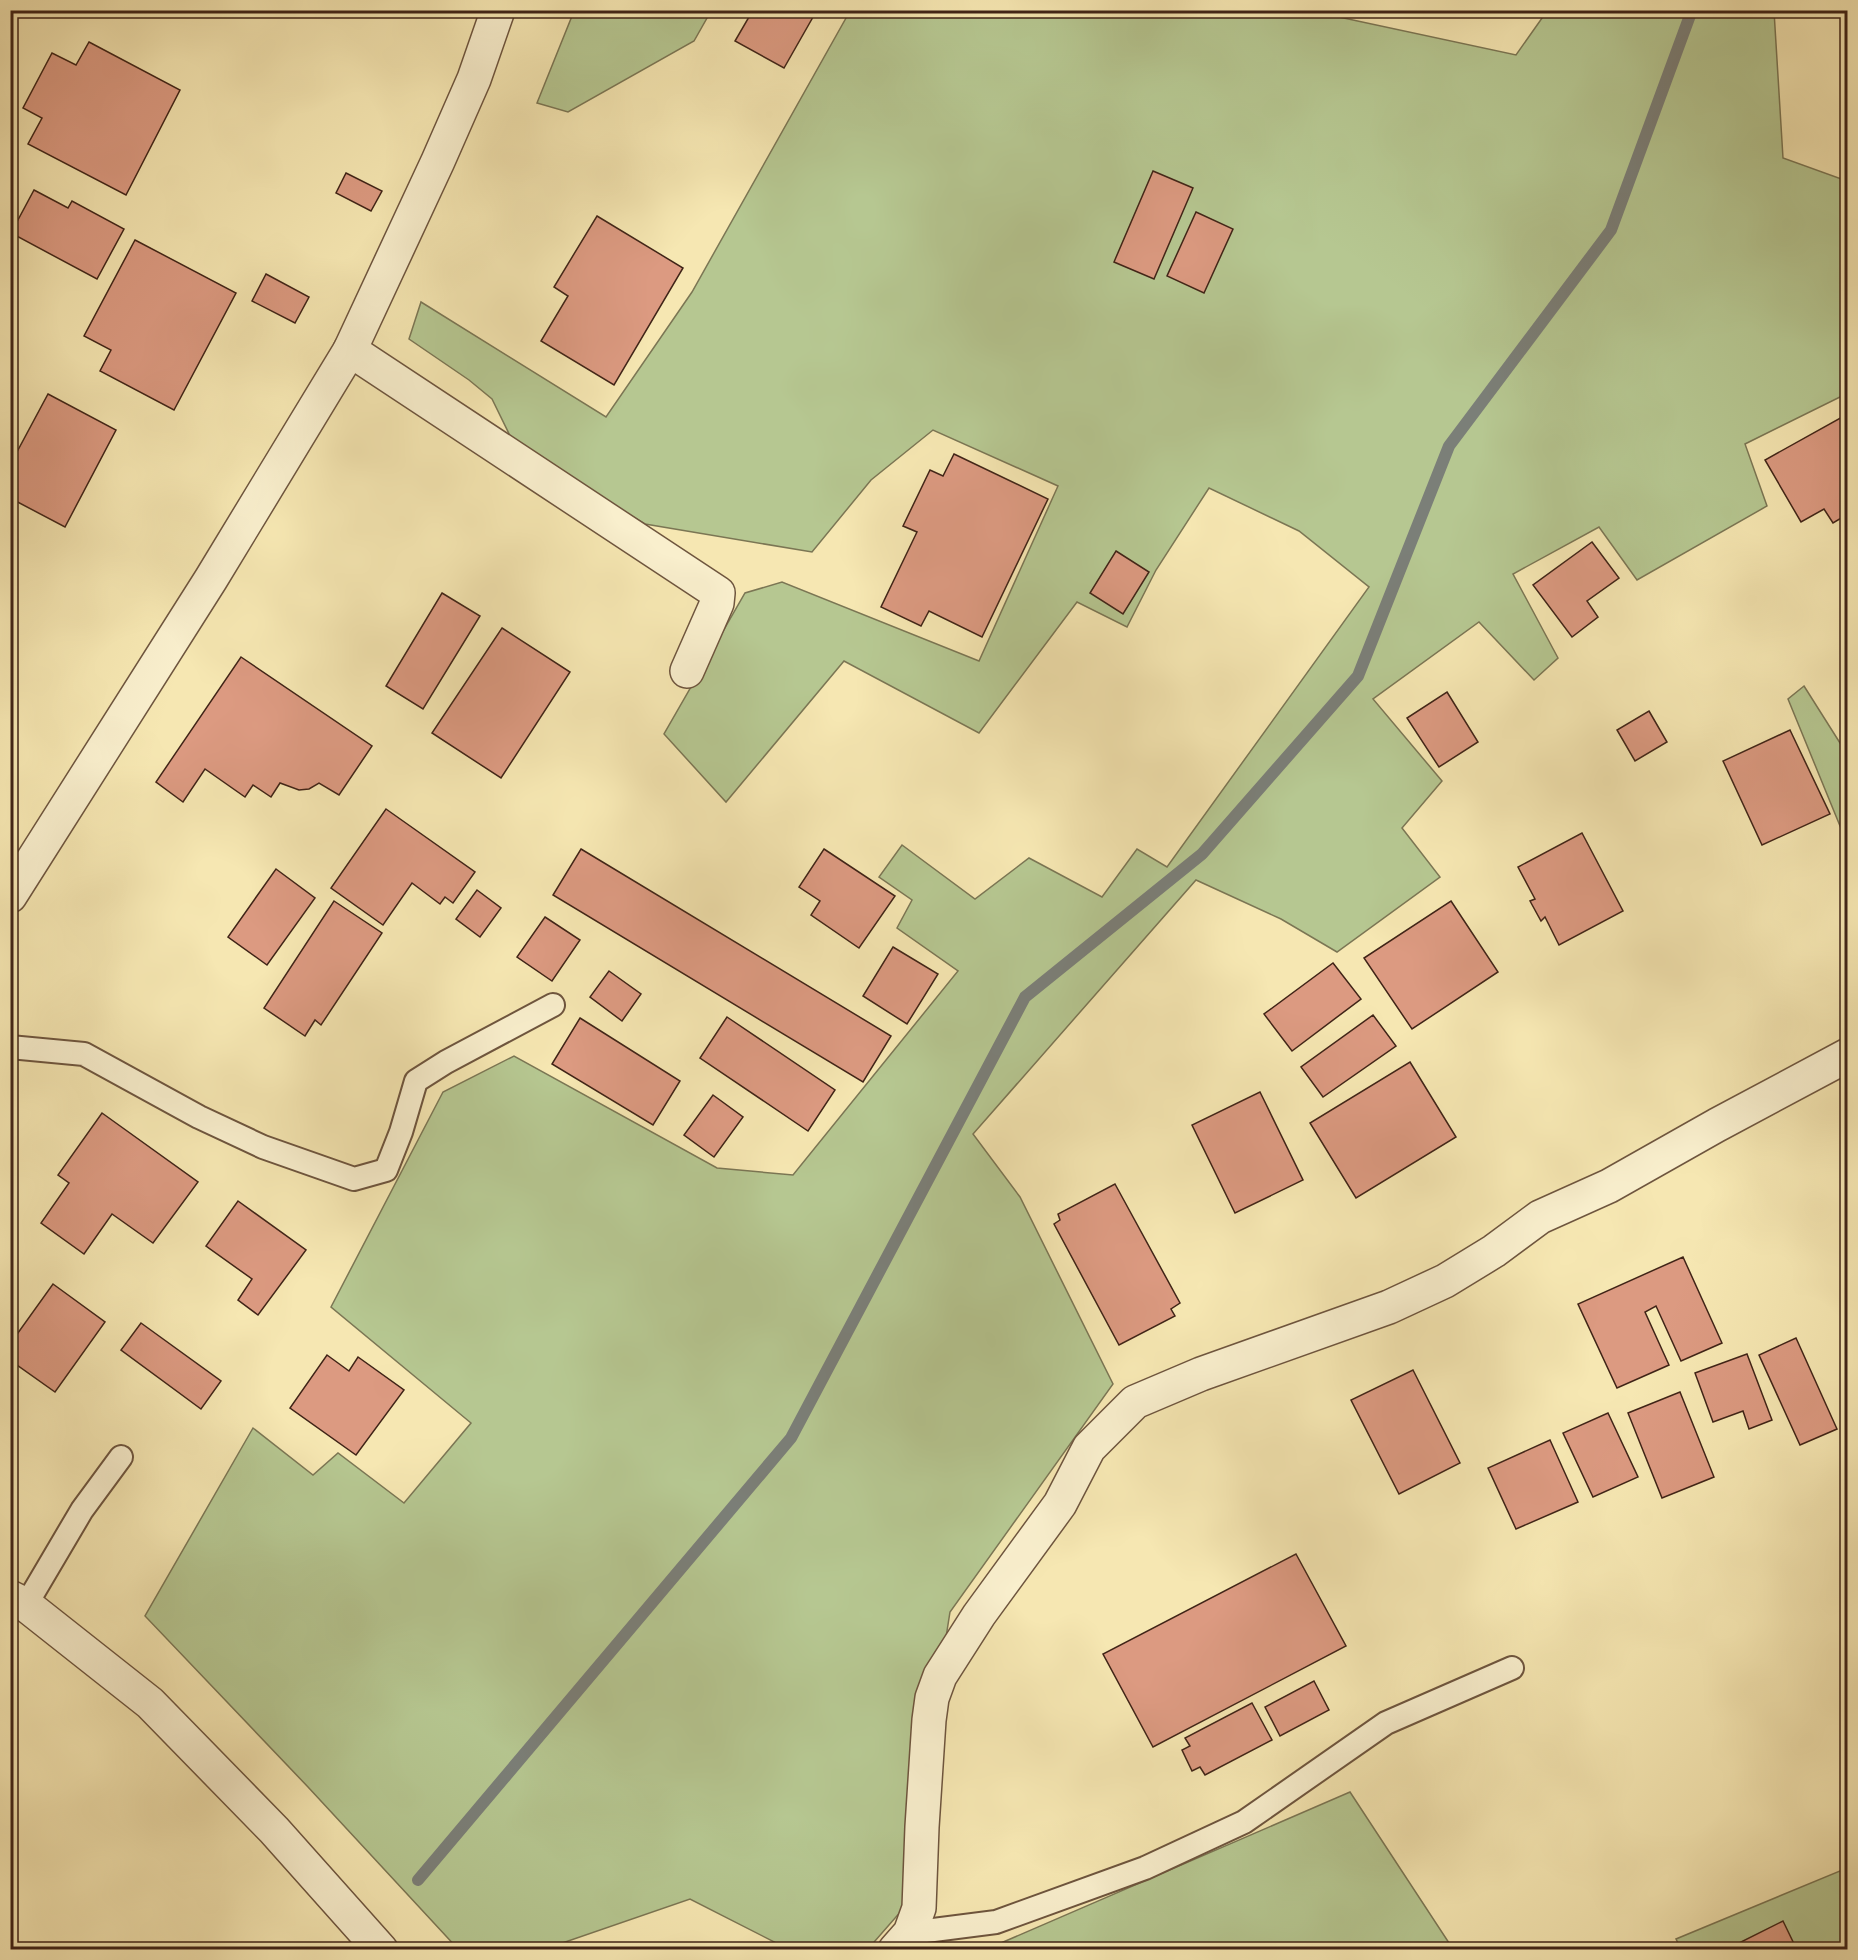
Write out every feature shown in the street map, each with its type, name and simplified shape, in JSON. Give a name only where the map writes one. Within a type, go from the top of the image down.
[{"type":"street","points":[[10,896],[21,857],[211,579],[350,350],[443,151],[474,79],[498,10]]},
{"type":"street","points":[[350,350],[718,593],[717,603],[687,671]]},
{"type":"street","points":[[902,1941],[919,1908],[929,1720],[932,1698],[940,1676],[979,1615],[1060,1504],[1089,1448],[1135,1402],[1201,1374],[1389,1307],[1445,1281],[1494,1251],[1540,1218],[1609,1186],[1716,1125],[1848,1055]]},
{"type":"street","points":[[18,1601],[150,1703],[274,1830],[381,1950]]},
{"type":"lane","points":[[10,1047],[84,1054],[199,1117],[263,1147],[354,1179],[387,1170],[416,1081],[446,1062],[553,1005]]},
{"type":"lane","points":[[18,1601],[121,1457]]},
{"type":"lane","points":[[902,1941],[996,1922],[1145,1868],[1244,1822],[1386,1723],[1512,1668]]},
{"type":"green space","points":[[574,10],[711,11],[694,41],[568,112],[537,103]]},
{"type":"green space","points":[[850,11],[1311,11],[1516,55],[1547,11],[1774,11],[1783,158],[1847,181],[1847,399],[1844,395],[1745,444],[1767,506],[1637,580],[1599,527],[1513,574],[1558,658],[1534,680],[1479,622],[1373,699],[1442,781],[1402,828],[1440,877],[1337,952],[1281,919],[1196,880],[973,1134],[1020,1197],[1113,1384],[950,1612],[903,1909],[868,1949],[788,1949],[690,1899],[545,1949],[458,1949],[145,1616],[253,1428],[313,1475],[338,1453],[404,1503],[471,1423],[331,1307],[443,1092],[514,1056],[717,1168],[793,1175],[958,971],[897,928],[912,900],[879,877],[902,845],[975,899],[1029,858],[1102,897],[1137,849],[1167,867],[1369,587],[1299,531],[1209,488],[1156,570],[1127,627],[1077,602],[979,733],[844,661],[726,802],[664,734],[745,593],[782,582],[979,661],[1058,486],[933,430],[871,480],[812,552],[645,524],[515,446],[492,399],[469,380],[409,339],[421,302],[606,417],[692,292]]},
{"type":"green space","points":[[1804,686],[1847,754],[1847,843],[1788,699]]},
{"type":"green space","points":[[1350,1792],[1453,1949],[987,1949]]},
{"type":"green space","points":[[1847,1868],[1847,1949],[1681,1949],[1676,1939]]},
{"type":"building","points":[[753,10],[817,10],[784,68],[735,41]]},
{"type":"building","points":[[89,42],[180,90],[126,195],[28,144],[42,118],[23,108],[52,53],[76,65]]},
{"type":"building","points":[[1153,171],[1193,188],[1154,279],[1114,262]]},
{"type":"building","points":[[346,173],[382,191],[371,211],[336,193]]},
{"type":"building","points":[[34,190],[68,208],[72,201],[124,229],[97,279],[11,233]]},
{"type":"building","points":[[1196,212],[1233,229],[1204,293],[1167,276]]},
{"type":"building","points":[[597,216],[683,268],[614,385],[541,341],[568,296],[554,287]]},
{"type":"building","points":[[135,240],[236,293],[174,410],[100,371],[111,350],[84,336]]},
{"type":"building","points":[[266,274],[309,297],[295,323],[252,301]]},
{"type":"building","points":[[48,394],[116,430],[65,527],[10,498],[10,465]]},
{"type":"building","points":[[1844,416],[1848,423],[1848,514],[1833,523],[1824,509],[1801,522],[1765,460]]},
{"type":"building","points":[[954,454],[1048,499],[982,637],[929,611],[921,626],[881,607],[917,532],[903,526],[930,470],[943,476]]},
{"type":"building","points":[[1592,542],[1619,578],[1587,601],[1598,617],[1572,637],[1533,585]]},
{"type":"building","points":[[1116,551],[1149,572],[1123,614],[1090,593]]},
{"type":"building","points":[[442,593],[480,616],[423,709],[386,686]]},
{"type":"building","points":[[502,628],[570,672],[501,778],[432,733]]},
{"type":"building","points":[[241,657],[372,746],[339,795],[319,783],[309,789],[299,790],[280,783],[271,797],[253,785],[245,797],[205,769],[183,802],[156,782]]},
{"type":"building","points":[[1447,692],[1478,742],[1439,767],[1407,718]]},
{"type":"building","points":[[1649,711],[1667,742],[1635,761],[1617,730]]},
{"type":"building","points":[[1790,730],[1830,814],[1762,845],[1723,761]]},
{"type":"building","points":[[386,809],[475,872],[453,903],[445,897],[440,904],[412,883],[383,925],[331,888]]},
{"type":"building","points":[[1582,833],[1623,911],[1559,945],[1545,917],[1541,921],[1530,901],[1535,899],[1518,867]]},
{"type":"building","points":[[581,849],[891,1036],[863,1082],[553,895]]},
{"type":"building","points":[[824,849],[895,896],[859,948],[811,915],[820,901],[799,887]]},
{"type":"building","points":[[276,869],[315,898],[267,965],[228,937]]},
{"type":"building","points":[[477,890],[501,908],[480,937],[456,919]]},
{"type":"building","points":[[334,901],[382,933],[321,1025],[315,1020],[305,1036],[264,1008]]},
{"type":"building","points":[[1451,901],[1498,972],[1412,1029],[1364,958]]},
{"type":"building","points":[[545,917],[580,940],[552,981],[517,957]]},
{"type":"building","points":[[893,947],[938,974],[907,1024],[863,996]]},
{"type":"building","points":[[1333,963],[1361,999],[1292,1051],[1264,1014]]},
{"type":"building","points":[[609,971],[641,994],[622,1021],[590,997]]},
{"type":"building","points":[[1373,1015],[1396,1046],[1323,1097],[1301,1067]]},
{"type":"building","points":[[727,1017],[835,1090],[808,1131],[700,1058]]},
{"type":"building","points":[[580,1018],[680,1081],[653,1125],[552,1064]]},
{"type":"building","points":[[1410,1062],[1456,1137],[1356,1198],[1310,1123]]},
{"type":"building","points":[[1260,1092],[1303,1180],[1235,1213],[1192,1125]]},
{"type":"building","points":[[713,1095],[743,1117],[714,1157],[684,1135]]},
{"type":"building","points":[[102,1113],[198,1182],[153,1243],[112,1214],[84,1254],[41,1223],[69,1183],[58,1175]]},
{"type":"building","points":[[1115,1184],[1180,1303],[1171,1309],[1175,1316],[1119,1345],[1054,1224],[1060,1220],[1058,1214]]},
{"type":"building","points":[[238,1201],[306,1250],[258,1315],[238,1300],[252,1279],[206,1246]]},
{"type":"building","points":[[1683,1257],[1722,1343],[1681,1361],[1656,1306],[1645,1312],[1669,1365],[1617,1388],[1578,1304]]},
{"type":"building","points":[[53,1284],[105,1322],[55,1392],[10,1360],[10,1344]]},
{"type":"building","points":[[141,1323],[221,1381],[201,1409],[121,1350]]},
{"type":"building","points":[[1796,1338],[1837,1429],[1800,1445],[1759,1355]]},
{"type":"building","points":[[1747,1354],[1772,1420],[1749,1429],[1743,1411],[1713,1422],[1695,1373]]},
{"type":"building","points":[[327,1355],[349,1371],[358,1357],[404,1390],[356,1455],[290,1408]]},
{"type":"building","points":[[1413,1370],[1460,1463],[1399,1494],[1351,1400]]},
{"type":"building","points":[[1680,1392],[1714,1477],[1662,1498],[1628,1413]]},
{"type":"building","points":[[1608,1413],[1638,1477],[1593,1497],[1563,1433]]},
{"type":"building","points":[[1550,1440],[1578,1502],[1516,1529],[1488,1468]]},
{"type":"building","points":[[1296,1554],[1346,1646],[1153,1747],[1103,1654]]},
{"type":"building","points":[[1314,1681],[1329,1710],[1280,1736],[1265,1707]]},
{"type":"building","points":[[1252,1703],[1272,1740],[1205,1775],[1200,1767],[1192,1771],[1182,1750],[1190,1746],[1185,1738]]},
{"type":"building","points":[[1783,1921],[1797,1950],[1725,1950]]},
{"type":"waterway","points":[[418,1880],[791,1438],[1025,997],[1202,854],[1358,676],[1449,446],[1611,230],[1692,10]]}]
